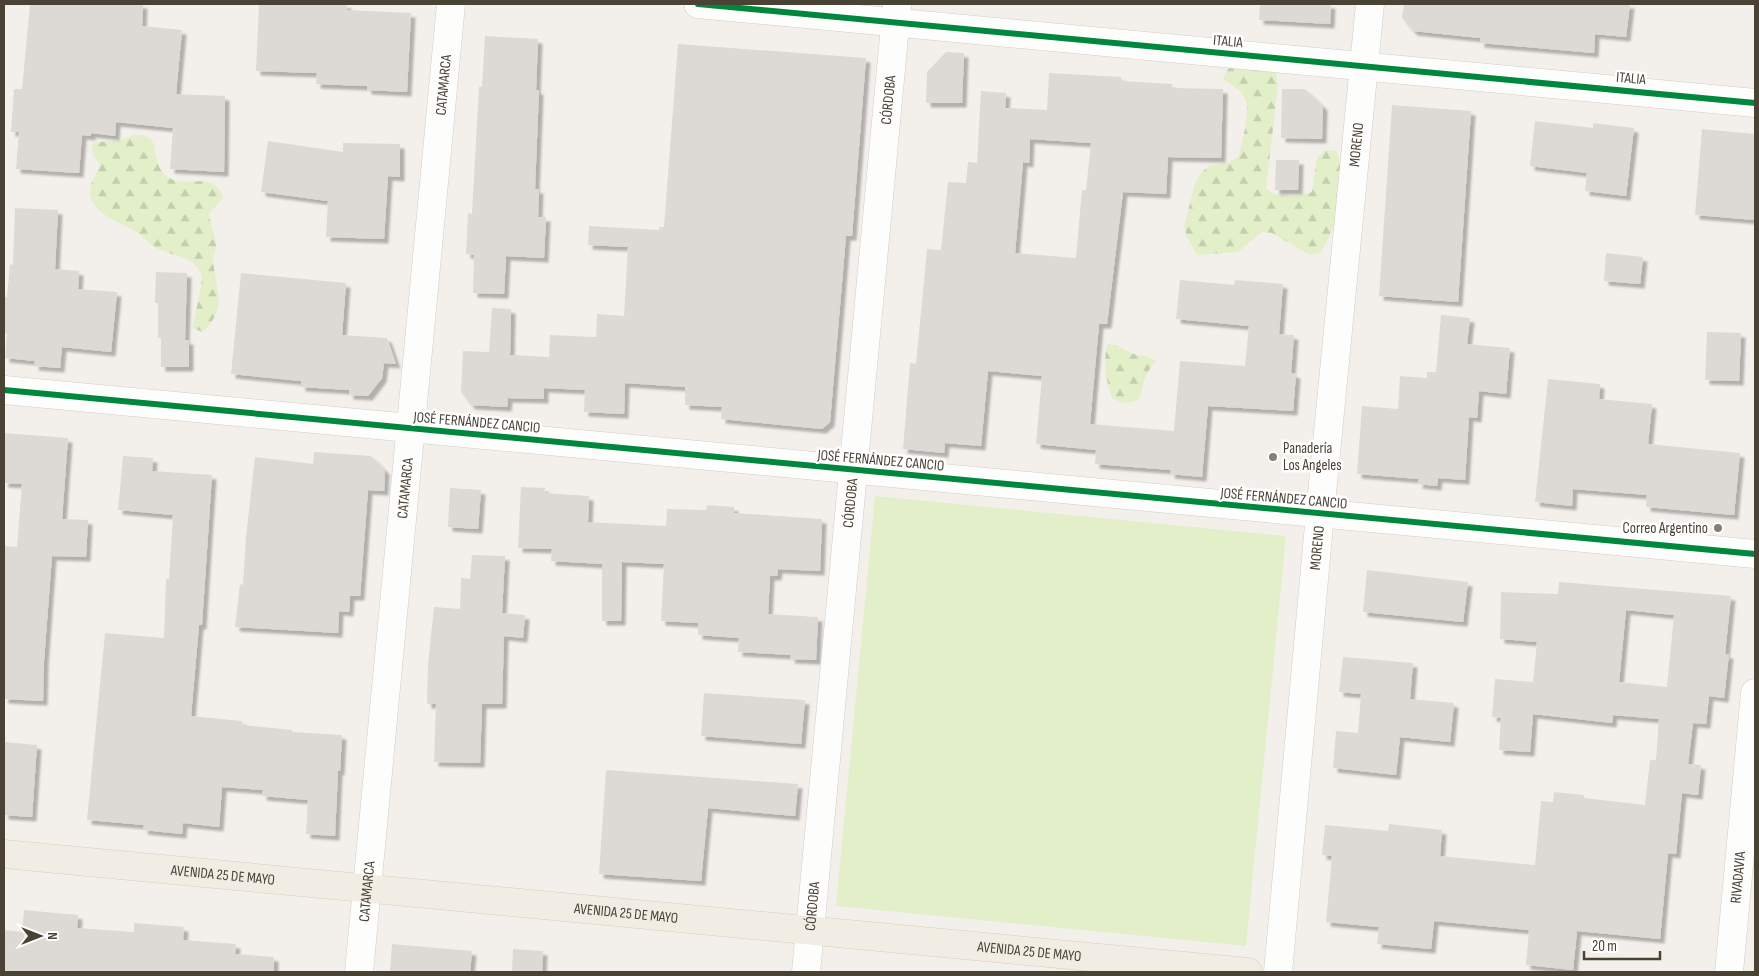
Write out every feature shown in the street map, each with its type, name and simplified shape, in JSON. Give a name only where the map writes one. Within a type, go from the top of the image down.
[{"type":"main road","name":"AVENIDA 25 DE MAYO","points":[[4,854],[1248,972]]},
{"type":"street","name":"CATAMARCA","points":[[359,972],[450,4]]},
{"type":"street","name":"ITALIA","points":[[698,4],[897,13],[1364,66],[1755,102]]},
{"type":"street","name":"MORENO","points":[[1278,972],[1320,514],[1370,4]]},
{"type":"street","name":"CÓRDOBA","points":[[806,972],[897,13]]},
{"type":"street","name":"JOSÉ FERNÁNDEZ CANCIO","points":[[4,390],[1755,554]]},
{"type":"street","name":"RIVADAVIA","points":[[1729,972],[1755,693]]},
{"type":"green space","points":[[1237,64],[1258,64],[1276,74],[1278,85],[1266,189],[1283,195],[1312,192],[1317,158],[1325,150],[1336,151],[1342,177],[1340,204],[1332,230],[1320,253],[1310,255],[1272,233],[1262,232],[1238,252],[1197,255],[1187,237],[1184,227],[1195,183],[1200,174],[1209,166],[1230,162],[1239,156],[1244,136],[1246,101],[1239,91],[1223,79],[1228,69]]},
{"type":"green space","points":[[133,135],[143,135],[152,140],[159,167],[168,177],[176,181],[203,181],[211,183],[218,188],[223,198],[209,214],[216,241],[214,265],[218,295],[217,310],[210,325],[202,332],[193,328],[202,278],[193,263],[151,245],[138,233],[102,213],[92,200],[90,188],[100,164],[93,156],[92,144],[123,140]]},
{"type":"green space","points":[[1107,344],[1116,345],[1133,354],[1156,361],[1143,383],[1140,398],[1126,403],[1112,398],[1106,371]]},
{"type":"green space","points":[[875,496],[1286,536],[1246,946],[836,906]]},
{"type":"building","points":[[30,4],[143,4],[142,26],[182,30],[176,94],[225,96],[224,172],[170,169],[173,128],[116,122],[115,136],[91,133],[91,136],[82,135],[79,173],[16,169],[19,132],[11,132],[14,89],[22,89]]},
{"type":"building","points":[[259,4],[347,4],[347,10],[411,13],[407,92],[367,90],[367,86],[316,84],[317,73],[256,71]]},
{"type":"building","points":[[1260,4],[1331,4],[1330,24],[1259,20]]},
{"type":"building","points":[[1404,4],[1630,4],[1626,37],[1595,34],[1594,53],[1480,43],[1480,38],[1413,31],[1402,18]]},
{"type":"building","points":[[485,36],[538,39],[536,90],[539,90],[535,189],[539,189],[538,217],[546,217],[544,258],[506,256],[504,294],[473,293],[474,255],[466,254],[468,213],[472,214],[479,87],[482,87]]},
{"type":"building","points":[[678,44],[866,58],[852,236],[846,236],[830,422],[822,429],[721,419],[722,407],[685,405],[685,387],[625,383],[624,414],[584,412],[585,390],[544,388],[544,399],[508,398],[507,407],[471,405],[461,392],[463,351],[489,352],[492,308],[511,309],[510,355],[549,357],[550,335],[596,337],[597,314],[624,316],[628,247],[588,245],[589,226],[659,230],[659,227],[664,227]]},
{"type":"building","points":[[946,52],[964,53],[962,103],[926,103],[927,72]]},
{"type":"building","points":[[1049,73],[1121,77],[1121,81],[1172,84],[1172,88],[1223,89],[1221,158],[1168,157],[1166,194],[1123,192],[1107,324],[1099,324],[1090,424],[1174,431],[1180,361],[1245,366],[1249,326],[1176,319],[1180,280],[1234,285],[1235,280],[1283,284],[1279,334],[1294,335],[1291,373],[1296,374],[1293,411],[1208,406],[1202,477],[1170,474],[1171,470],[1095,464],[1096,450],[1036,444],[1042,376],[988,371],[981,446],[945,443],[944,453],[903,449],[910,363],[916,364],[927,249],[941,250],[948,182],[966,183],[968,162],[977,163],[981,91],[1006,93],[1005,108],[1047,110]],"holes":[[[1030,139],[1091,143],[1086,190],[1082,190],[1076,258],[1015,253],[1023,162],[1029,163]]]},
{"type":"building","points":[[1282,89],[1305,89],[1323,106],[1322,139],[1281,138]]},
{"type":"building","points":[[1392,105],[1471,111],[1458,302],[1379,296]]},
{"type":"building","points":[[1535,121],[1593,128],[1593,123],[1634,128],[1626,196],[1585,191],[1587,173],[1530,166]]},
{"type":"building","points":[[1702,129],[1755,134],[1755,220],[1695,215]]},
{"type":"building","points":[[268,141],[343,152],[343,143],[400,144],[400,177],[388,176],[384,239],[326,237],[328,201],[261,192]]},
{"type":"building","points":[[1276,160],[1299,160],[1298,190],[1275,190]]},
{"type":"building","points":[[15,208],[58,210],[55,269],[79,271],[78,289],[117,292],[111,352],[62,347],[60,368],[34,366],[35,361],[5,358],[7,334],[4,333],[4,297],[7,297],[10,264],[13,265]]},
{"type":"building","points":[[1606,253],[1643,257],[1640,284],[1604,281]]},
{"type":"building","points":[[156,272],[187,273],[185,340],[189,340],[189,367],[161,367],[161,338],[158,338],[158,303],[155,303]]},
{"type":"building","points":[[241,273],[346,283],[342,335],[387,338],[396,364],[384,363],[382,378],[368,396],[349,395],[349,390],[301,387],[301,381],[231,374]]},
{"type":"building","points":[[1441,315],[1470,318],[1467,344],[1510,348],[1506,394],[1479,391],[1477,418],[1469,417],[1465,480],[1438,478],[1437,486],[1418,484],[1419,479],[1357,474],[1362,406],[1398,409],[1400,376],[1427,378],[1427,372],[1436,372]]},
{"type":"building","points":[[1707,332],[1741,333],[1739,381],[1705,380]]},
{"type":"building","points":[[1548,379],[1600,384],[1599,399],[1652,404],[1648,444],[1740,453],[1734,515],[1646,507],[1647,495],[1573,489],[1572,506],[1535,502]]},
{"type":"building","points":[[4,433],[68,438],[62,519],[88,520],[86,557],[52,556],[43,701],[4,699],[4,546],[17,547],[22,484],[4,483]]},
{"type":"building","points":[[314,452],[371,456],[385,470],[384,491],[368,490],[360,596],[350,596],[349,612],[339,611],[338,633],[235,627],[240,584],[243,585],[255,457],[313,464]]},
{"type":"building","points":[[123,456],[153,458],[152,471],[212,475],[202,625],[199,625],[191,716],[242,721],[242,725],[292,730],[292,732],[342,735],[340,771],[338,771],[335,836],[306,834],[308,800],[262,796],[263,790],[222,787],[219,827],[183,823],[182,834],[143,830],[144,825],[87,820],[105,633],[164,638],[166,579],[169,579],[173,515],[118,510]]},
{"type":"building","points":[[521,487],[545,488],[544,493],[589,496],[588,522],[666,526],[667,509],[706,510],[707,505],[734,507],[734,513],[822,519],[820,571],[778,569],[777,576],[770,576],[768,614],[818,617],[816,660],[790,659],[791,655],[738,652],[739,638],[698,635],[698,623],[661,621],[664,564],[622,562],[621,621],[602,621],[602,564],[551,561],[552,549],[518,548]]},
{"type":"building","points":[[450,488],[481,490],[478,529],[448,527]]},
{"type":"building","points":[[472,555],[505,556],[502,613],[525,615],[523,638],[504,636],[502,704],[482,704],[480,763],[434,762],[436,704],[427,704],[428,664],[434,607],[460,609],[461,578],[470,579]]},
{"type":"building","points":[[1367,570],[1468,582],[1463,622],[1363,612]]},
{"type":"building","points":[[1559,582],[1731,596],[1725,654],[1729,654],[1724,698],[1709,696],[1706,724],[1693,723],[1688,764],[1701,765],[1698,795],[1682,793],[1676,854],[1668,853],[1660,939],[1577,931],[1573,970],[1526,965],[1529,930],[1434,921],[1431,949],[1377,944],[1379,927],[1326,922],[1332,856],[1322,855],[1325,825],[1388,831],[1389,824],[1442,830],[1440,856],[1535,865],[1541,801],[1553,802],[1554,792],[1584,795],[1584,798],[1645,805],[1650,760],[1656,760],[1659,719],[1613,715],[1612,723],[1533,714],[1530,752],[1499,750],[1501,718],[1492,717],[1495,679],[1533,682],[1537,642],[1500,639],[1501,592],[1558,594]],"holes":[[[1626,610],[1674,615],[1667,687],[1619,682]]]},
{"type":"building","points":[[1343,657],[1413,663],[1410,699],[1454,703],[1450,742],[1400,737],[1396,775],[1333,768],[1336,731],[1358,733],[1361,694],[1339,692]]},
{"type":"building","points":[[704,693],[805,700],[801,744],[701,736]]},
{"type":"building","points":[[4,742],[37,745],[32,817],[4,815]]},
{"type":"building","points":[[606,770],[798,784],[795,816],[708,808],[701,881],[599,874]]},
{"type":"building","points":[[24,910],[78,915],[77,928],[134,932],[134,923],[184,927],[183,940],[236,944],[235,954],[274,957],[274,972],[4,972],[4,930],[22,932]]},
{"type":"building","points":[[392,944],[472,951],[470,972],[390,972]]},
{"type":"building","points":[[513,949],[543,951],[542,972],[512,972]]},
{"type":"cycle path","points":[[698,4],[1755,103]]},
{"type":"cycle path","points":[[4,390],[1755,554]]},
{"type":"place","name":"Panadería Los Angeles","points":[[1273,457]]},
{"type":"place","name":"Correo Argentino","points":[[1718,528]]}]
